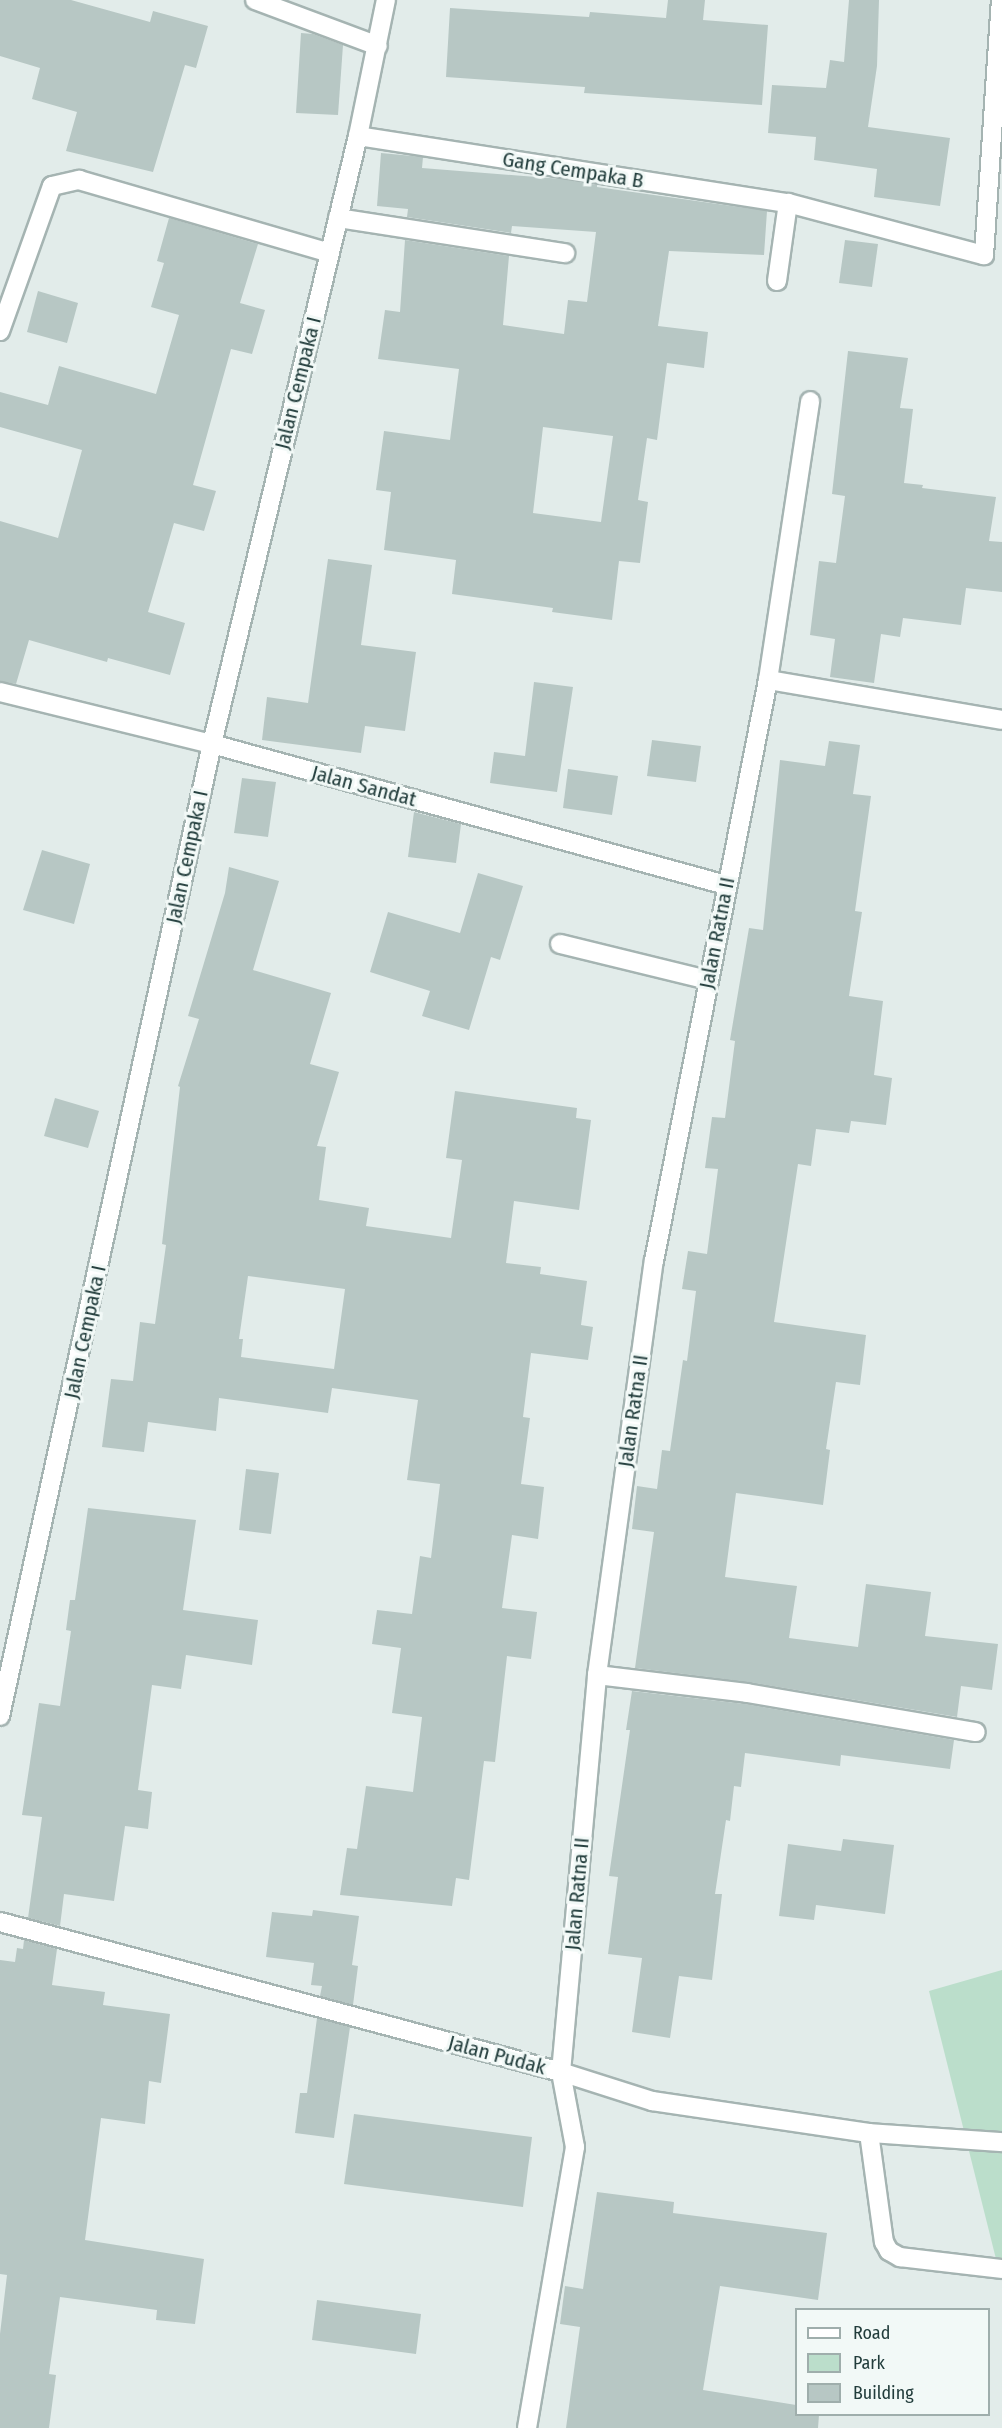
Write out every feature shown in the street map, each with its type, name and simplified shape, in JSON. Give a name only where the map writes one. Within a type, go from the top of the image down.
[{"type":"street","points":[[255,0],[378,46]]},
{"type":"street","name":"Jalan Cempaka I","points":[[0,1716],[212,744],[358,136],[386,0]]},
{"type":"street","name":"Gang Cempaka B","points":[[358,136],[788,203],[984,255],[1001,0]]},
{"type":"street","points":[[0,331],[52,186],[79,180],[330,253]]},
{"type":"street","points":[[777,281],[788,203]]},
{"type":"street","points":[[338,218],[565,253]]},
{"type":"street","name":"Jalan Ratna II","points":[[527,2428],[575,2147],[561,2073],[597,1675],[654,1261],[768,680],[810,401]]},
{"type":"street","points":[[768,680],[1002,720]]},
{"type":"street","name":"Jalan Sandat","points":[[0,692],[212,744],[726,885]]},
{"type":"street","points":[[560,944],[708,980]]},
{"type":"street","points":[[597,1675],[747,1693],[976,1732]]},
{"type":"street","name":"Jalan Pudak","points":[[0,1922],[561,2073],[652,2101],[869,2133],[1002,2142]]},
{"type":"street","points":[[869,2133],[884,2242],[889,2251],[900,2257],[1002,2269]]},
{"type":"green space","points":[[1002,1970],[1002,2262],[997,2263],[929,1991]]},
{"type":"building","points":[[0,0],[71,0],[150,22],[153,11],[208,26],[196,68],[185,65],[153,172],[66,151],[77,112],[32,99],[40,68],[0,56]]},
{"type":"building","points":[[668,0],[705,0],[703,20],[768,25],[762,105],[584,93],[585,87],[446,77],[450,8],[589,17],[590,12],[666,18]]},
{"type":"building","points":[[849,0],[879,0],[877,66],[868,127],[950,138],[940,206],[874,197],[877,169],[814,160],[816,137],[768,133],[772,85],[826,88],[830,60],[844,62]]},
{"type":"building","points":[[301,33],[313,34],[343,45],[338,115],[296,113]]},
{"type":"building","points":[[381,153],[423,157],[422,168],[562,179],[597,185],[597,187],[767,211],[764,255],[669,251],[658,326],[708,332],[704,368],[667,363],[657,440],[647,438],[638,500],[648,502],[640,563],[619,561],[612,620],[552,612],[553,608],[452,594],[456,560],[384,550],[391,492],[376,490],[384,431],[450,440],[459,369],[378,359],[385,310],[400,312],[405,240],[509,256],[503,325],[564,334],[568,300],[587,302],[596,232],[512,226],[511,233],[407,217],[408,209],[377,206]],"holes":[[[543,427],[613,436],[601,522],[533,513]]]},
{"type":"building","points":[[169,218],[258,244],[240,303],[265,310],[252,354],[231,349],[193,485],[216,491],[204,531],[174,523],[148,612],[185,623],[170,675],[108,658],[107,662],[29,640],[16,684],[0,681],[0,521],[58,538],[82,450],[0,427],[0,392],[48,405],[59,366],[156,394],[179,315],[151,307],[164,263],[157,261]]},
{"type":"building","points":[[845,240],[878,244],[872,287],[839,283]]},
{"type":"building","points":[[38,291],[78,303],[67,343],[27,332]]},
{"type":"building","points":[[848,351],[908,358],[900,408],[913,409],[904,483],[923,485],[922,488],[996,497],[989,541],[1002,542],[1002,592],[966,588],[961,625],[903,618],[900,637],[881,634],[874,683],[830,677],[835,639],[810,635],[819,561],[836,563],[845,496],[832,494]]},
{"type":"building","points":[[328,559],[372,565],[361,645],[416,652],[405,731],[365,726],[361,753],[262,740],[267,697],[308,703]]},
{"type":"building","points":[[534,682],[573,687],[557,792],[490,783],[494,752],[525,756]]},
{"type":"building","points":[[652,740],[701,746],[696,782],[647,776]]},
{"type":"building","points":[[829,741],[860,745],[853,794],[871,796],[855,911],[862,912],[849,996],[883,1001],[874,1075],[892,1078],[886,1125],[851,1121],[849,1133],[816,1129],[811,1166],[798,1164],[774,1322],[866,1335],[860,1385],[836,1382],[826,1449],[830,1450],[823,1505],[736,1493],[725,1577],[797,1586],[789,1638],[858,1647],[866,1584],[931,1592],[925,1636],[998,1644],[992,1690],[961,1686],[957,1717],[749,1682],[635,1668],[654,1532],[632,1529],[637,1486],[657,1489],[662,1450],[670,1451],[683,1360],[687,1361],[696,1291],[682,1289],[688,1251],[707,1254],[718,1169],[705,1168],[712,1117],[725,1118],[735,1041],[730,1040],[749,928],[763,930],[780,760],[825,766]]},
{"type":"building","points":[[568,769],[618,776],[612,815],[563,808]]},
{"type":"building","points":[[242,778],[276,782],[268,837],[234,833]]},
{"type":"building","points":[[414,812],[461,824],[456,863],[408,857]]},
{"type":"building","points":[[42,850],[90,864],[74,924],[23,910]]},
{"type":"building","points":[[229,867],[279,881],[253,970],[331,993],[310,1064],[339,1072],[317,1146],[326,1147],[319,1200],[369,1208],[366,1226],[451,1238],[462,1160],[446,1158],[455,1091],[577,1108],[576,1118],[591,1120],[579,1210],[514,1201],[506,1263],[541,1267],[540,1274],[587,1281],[581,1325],[593,1327],[588,1360],[531,1353],[523,1417],[530,1418],[521,1484],[544,1487],[538,1539],[512,1535],[502,1608],[537,1612],[531,1659],[507,1656],[495,1762],[484,1761],[469,1880],[456,1878],[452,1906],[340,1895],[347,1848],[357,1849],[366,1786],[413,1792],[422,1717],[392,1713],[401,1648],[372,1644],[377,1610],[412,1614],[420,1556],[431,1558],[440,1484],[407,1480],[418,1400],[332,1388],[328,1413],[219,1398],[216,1431],[148,1422],[144,1452],[102,1447],[111,1379],[133,1381],[140,1322],[155,1324],[166,1245],[162,1244],[180,1087],[178,1086],[199,1019],[188,1016],[225,893]],"holes":[[[248,1276],[345,1289],[334,1369],[241,1357],[243,1339],[239,1339]]]},
{"type":"building","points":[[478,873],[523,886],[500,960],[491,957],[469,1030],[422,1016],[430,991],[370,972],[388,912],[460,933]]},
{"type":"building","points":[[55,1098],[99,1111],[88,1148],[44,1136]]},
{"type":"building","points":[[246,1469],[279,1473],[271,1534],[239,1530]]},
{"type":"building","points":[[88,1508],[196,1520],[183,1610],[258,1620],[252,1665],[186,1655],[181,1689],[152,1685],[138,1790],[152,1792],[148,1829],[125,1826],[114,1901],[64,1894],[60,1926],[28,1918],[42,1817],[22,1815],[39,1703],[60,1706],[71,1631],[66,1630],[70,1600],[75,1600]]},
{"type":"building","points":[[632,1691],[745,1704],[954,1740],[950,1769],[841,1755],[840,1766],[745,1753],[741,1787],[734,1786],[730,1821],[726,1820],[715,1894],[722,1894],[712,1980],[679,1976],[670,2038],[632,2032],[642,1958],[608,1954],[618,1877],[609,1876],[630,1730],[626,1730]]},
{"type":"building","points":[[843,1839],[894,1845],[885,1914],[816,1905],[814,1920],[779,1916],[788,1844],[841,1851]]},
{"type":"building","points":[[313,1910],[359,1916],[352,1965],[358,1966],[353,2005],[320,1996],[322,1986],[311,1985],[314,1963],[266,1957],[272,1912],[312,1916]]},
{"type":"building","points":[[24,1940],[57,1949],[52,1985],[105,1992],[103,2005],[170,2014],[161,2083],[149,2081],[145,2124],[101,2118],[85,2240],[204,2259],[195,2324],[156,2320],[157,2310],[60,2297],[49,2374],[56,2375],[49,2428],[0,2428],[0,2334],[7,2275],[0,2274],[0,1960],[15,1962],[17,1948],[23,1949]]},
{"type":"building","points":[[317,2018],[350,2027],[334,2138],[295,2133],[300,2093],[307,2093]]},
{"type":"building","points":[[354,2114],[532,2137],[523,2207],[344,2184]]},
{"type":"building","points":[[597,2192],[674,2202],[673,2213],[827,2233],[818,2300],[720,2286],[703,2390],[795,2405],[795,2416],[819,2416],[818,2428],[566,2428],[580,2327],[560,2324],[565,2286],[583,2289]]},
{"type":"building","points":[[317,2300],[421,2314],[416,2354],[312,2340]]}]
